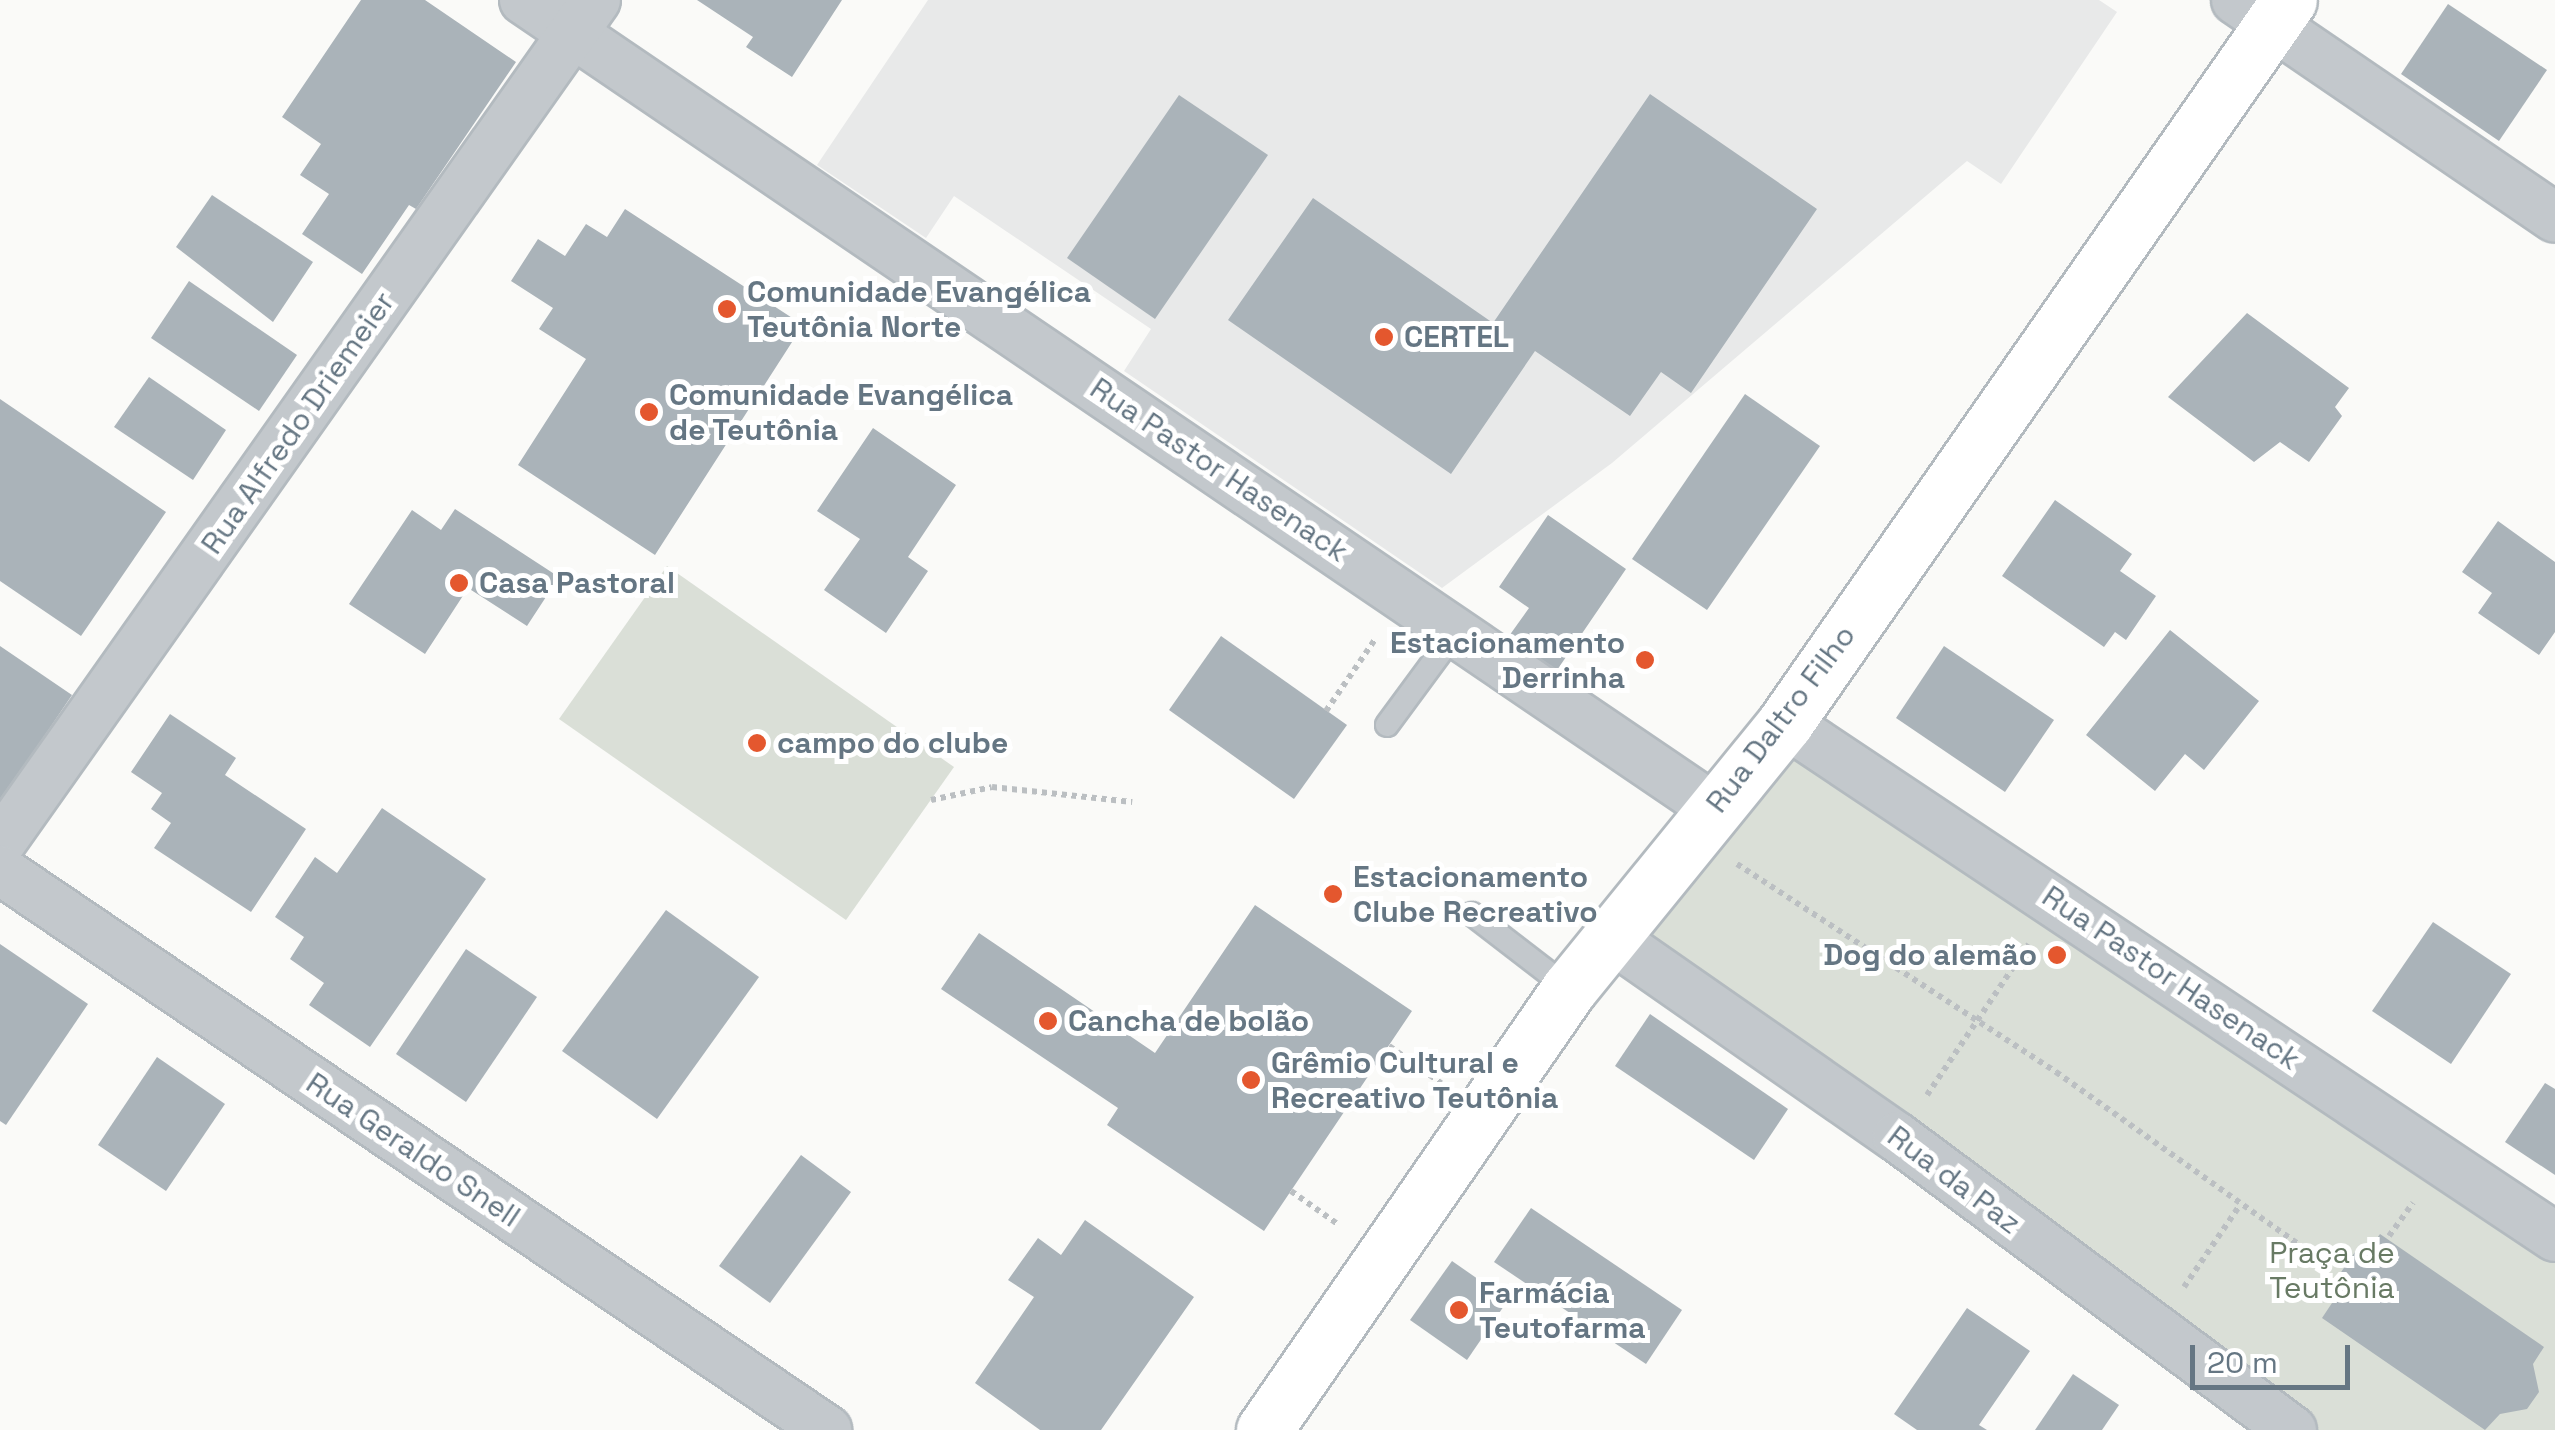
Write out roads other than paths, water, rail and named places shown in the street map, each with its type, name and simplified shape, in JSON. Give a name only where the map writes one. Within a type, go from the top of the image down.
[{"type":"main road","name":"Rua Daltro Filho","points":[[1264,1430],[1569,989],[1785,723],[2266,8]]},
{"type":"street","name":"Rua Pastor Hasenack","points":[[524,0],[585,17],[1457,630],[1703,821]]},
{"type":"street","points":[[2266,8],[2555,218]]},
{"type":"street","name":"Rua Alfredo Driemeier","points":[[0,844],[585,17]]},
{"type":"street","name":"Rua Pastor Hasenack","points":[[1785,723],[2555,1236]]},
{"type":"street","name":"Rua Geraldo Snell","points":[[0,870],[827,1430]]},
{"type":"street","name":"Rua da Paz","points":[[1610,937],[1897,1137],[2292,1430]]},
{"type":"lane","points":[[1387,725],[1457,630]]},
{"type":"lane","points":[[1472,914],[1569,989]]},
{"type":"place","name":"Comunidade Evangélica Teutônia Norte","points":[[727,309]]},
{"type":"place","name":"CERTEL","points":[[1384,337]]},
{"type":"place","name":"Comunidade Evangélica de Teutônia","points":[[649,412]]},
{"type":"place","name":"Casa Pastoral","points":[[459,583]]},
{"type":"place","name":"Estacionamento Derrinha","points":[[1645,660]]},
{"type":"place","name":"campo do clube","points":[[757,743]]},
{"type":"place","name":"Estacionamento Clube Recreativo","points":[[1333,894]]},
{"type":"place","name":"Dog do alemão","points":[[2057,955]]},
{"type":"place","name":"Cancha de bolão","points":[[1048,1021]]},
{"type":"place","name":"Grêmio Cultural e Recreativo Teutônia","points":[[1251,1080]]},
{"type":"place","name":"Farmácia Teutofarma","points":[[1459,1310]]},
{"type":"park label","name":"Praça de Teutônia","points":[[2332,1270]]}]
